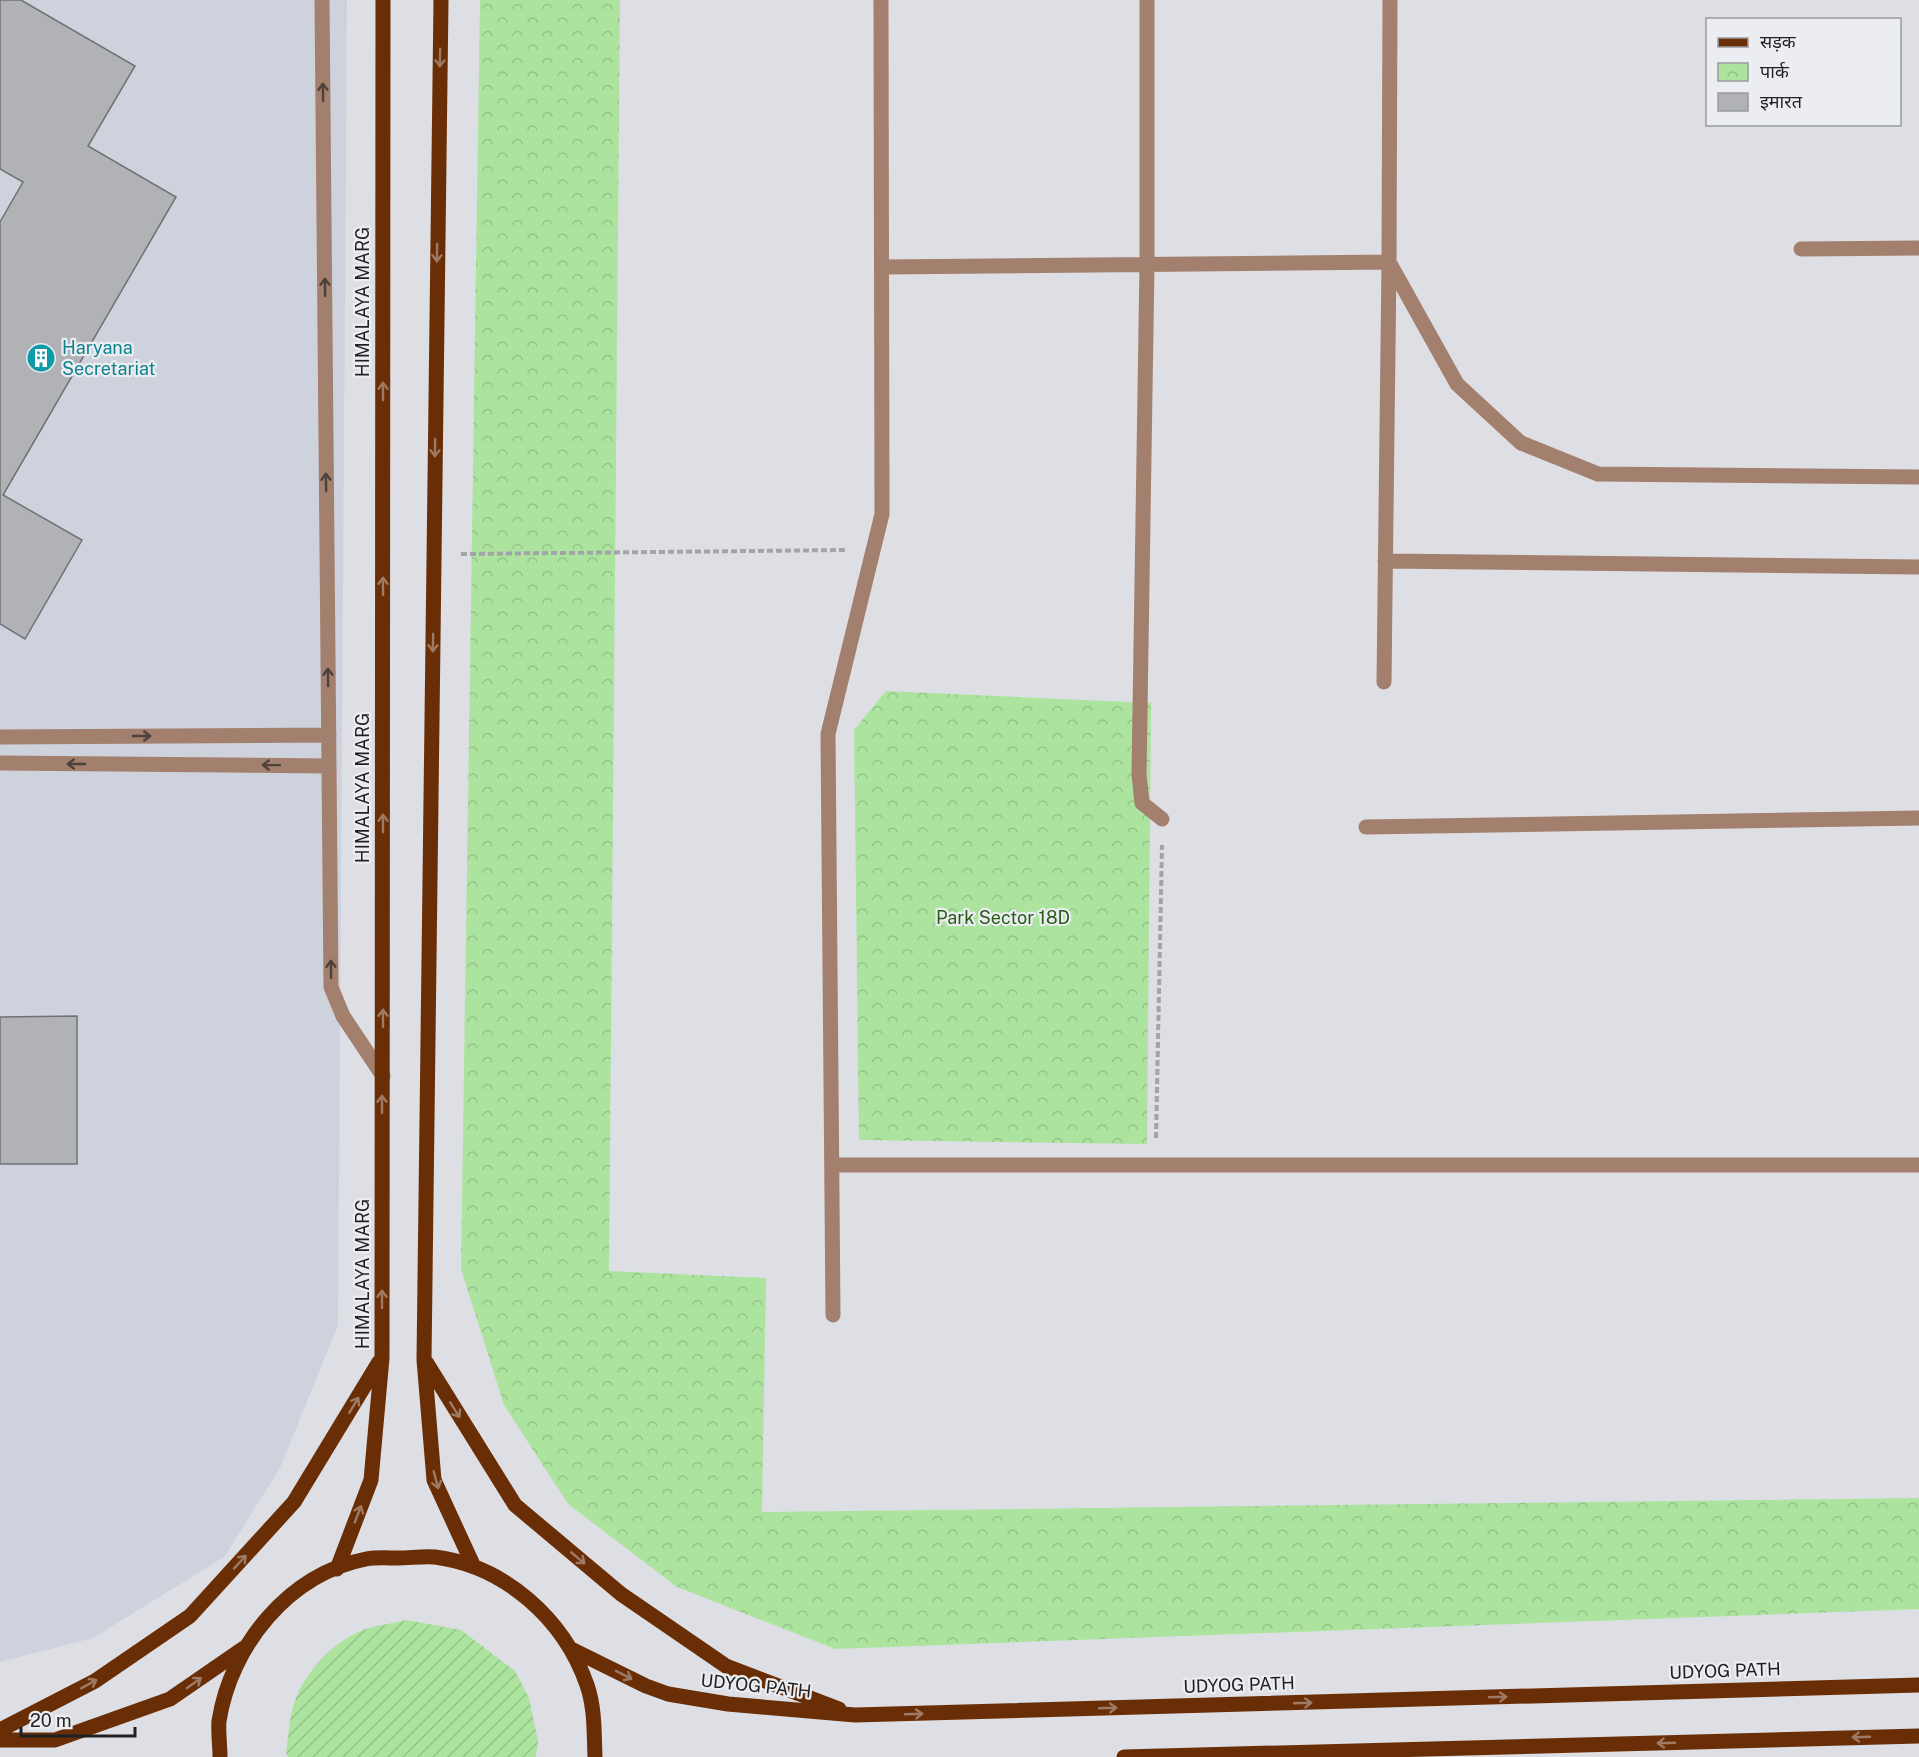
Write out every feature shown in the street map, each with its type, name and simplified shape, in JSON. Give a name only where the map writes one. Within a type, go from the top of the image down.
[{"type":"main road","name":"HIMALAYA MARG","points":[[336,1569],[371,1480],[382,1358],[383,0]]},
{"type":"main road","points":[[441,0],[424,1360],[434,1480],[474,1567]]},
{"type":"main road","points":[[0,1730],[95,1681],[190,1616],[294,1502],[382,1358]]},
{"type":"main road","points":[[424,1360],[515,1505],[621,1594],[726,1666],[855,1715]]},
{"type":"main road","points":[[220,1757],[219,1722],[231,1675],[245,1648],[267,1617],[292,1594],[336,1569],[367,1559],[432,1557],[474,1567],[519,1591],[548,1617],[571,1649],[587,1685],[593,1710],[595,1757]]},
{"type":"main road","points":[[0,1740],[55,1740],[170,1699],[245,1648]]},
{"type":"main road","name":"UDYOG PATH","points":[[571,1649],[645,1686],[668,1694],[728,1704],[855,1715],[1919,1685]]},
{"type":"main road","points":[[1124,1757],[1919,1736]]},
{"type":"street","points":[[322,0],[332,987],[343,1016],[382,1076]]},
{"type":"street","points":[[833,1316],[828,734],[882,514],[881,0]]},
{"type":"street","points":[[1147,0],[1147,264],[1139,775],[1142,803],[1162,819]]},
{"type":"street","points":[[1384,682],[1390,0]]},
{"type":"street","points":[[1801,249],[1919,248]]},
{"type":"street","points":[[882,267],[1389,262]]},
{"type":"street","points":[[1389,262],[1456,384],[1521,443],[1598,474],[1919,477]]},
{"type":"street","points":[[1385,561],[1919,567]]},
{"type":"street","points":[[0,737],[329,735]]},
{"type":"street","points":[[0,763],[329,766]]},
{"type":"street","points":[[1366,827],[1919,818]]},
{"type":"street","points":[[832,1165],[1919,1165]]},
{"type":"path","points":[[434,554],[874,549]]},
{"type":"path","points":[[1156,1165],[1162,819]]},
{"type":"shaded area","points":[[0,0],[347,0],[338,1325],[280,1468],[224,1557],[93,1638],[0,1662]]},
{"type":"green space","points":[[480,0],[620,0],[609,1271],[766,1278],[762,1512],[1919,1498],[1919,1609],[835,1649],[677,1587],[568,1504],[504,1405],[461,1269]]},
{"type":"green space","name":"Park Sector 18D","points":[[886,691],[1151,703],[1147,1144],[859,1140],[854,730]]},
{"type":"green space","points":[[407,1620],[461,1630],[515,1671],[529,1698],[538,1741],[536,1757],[288,1757],[286,1752],[293,1707],[306,1678],[314,1668],[333,1648],[355,1634]]},
{"type":"building","name":"Haryana Secretariat","points":[[0,0],[21,0],[135,66],[88,146],[176,197],[3,495],[82,540],[25,639],[0,624],[0,222],[23,182],[0,169]]},
{"type":"building","points":[[77,1016],[77,1164],[0,1164],[0,1017]]},
{"type":"place","name":"Haryana Secretariat","points":[[41,358]]}]
